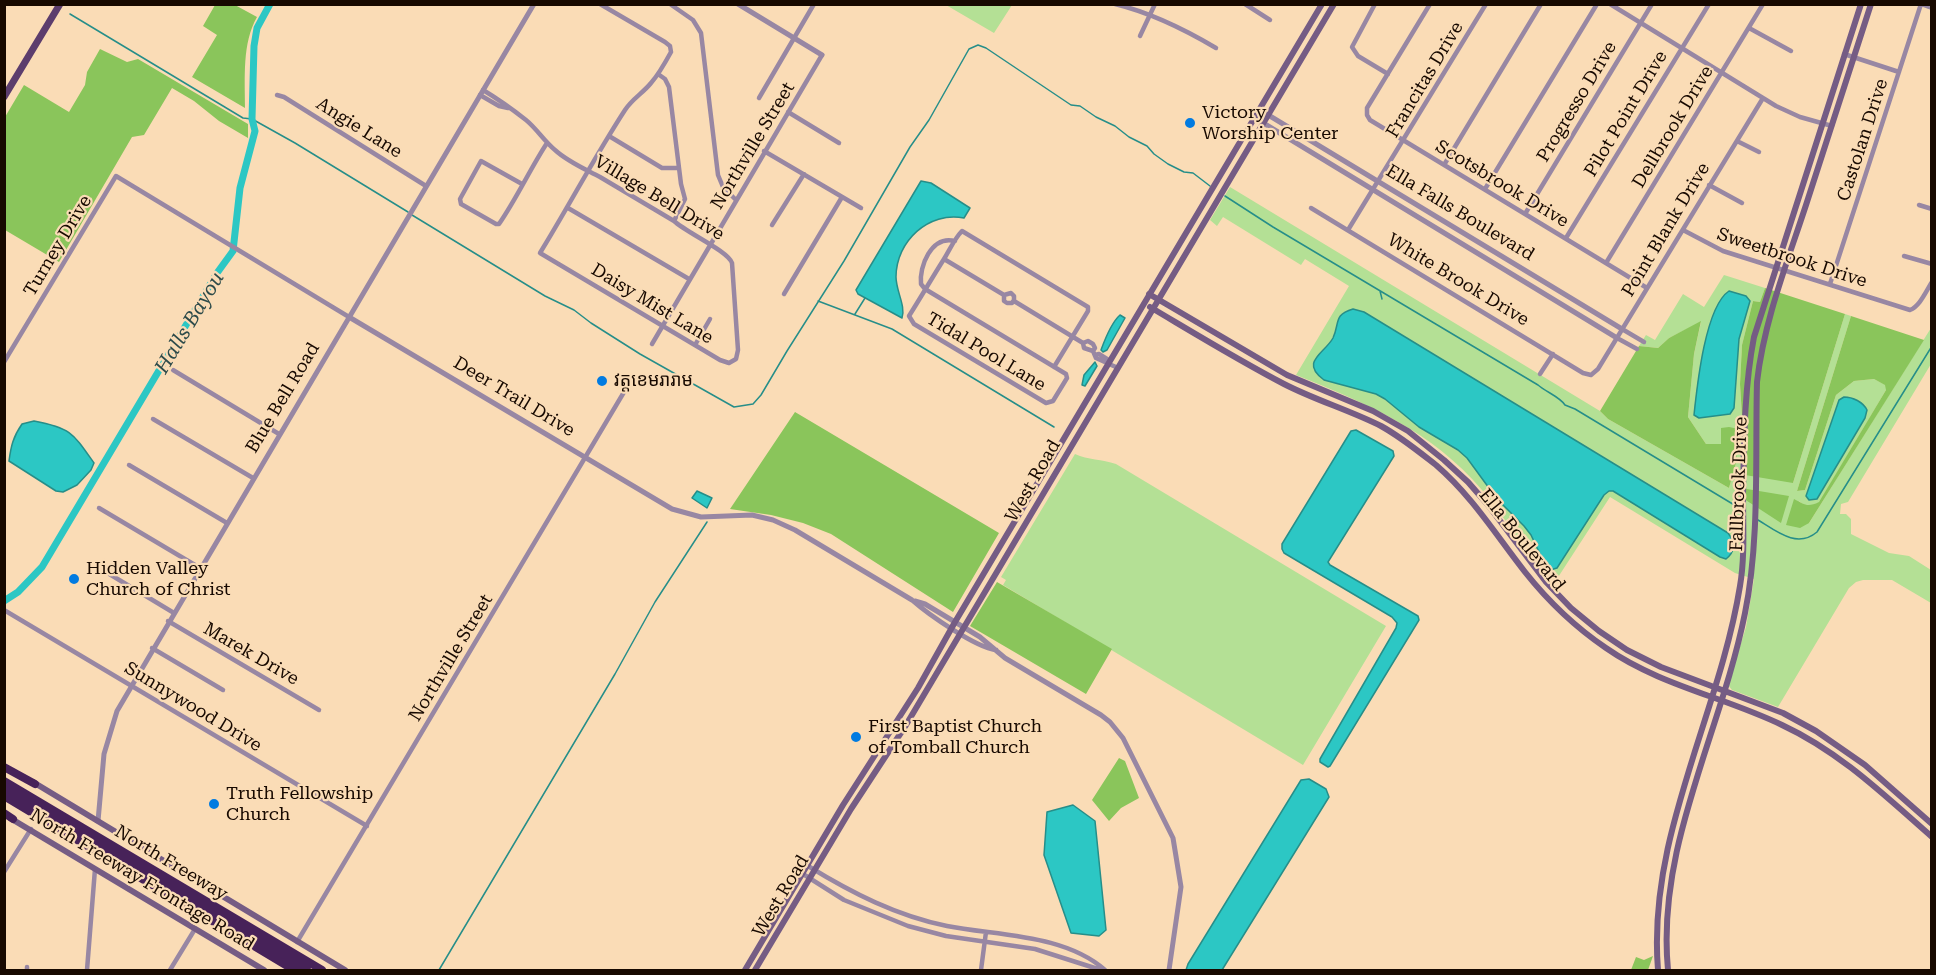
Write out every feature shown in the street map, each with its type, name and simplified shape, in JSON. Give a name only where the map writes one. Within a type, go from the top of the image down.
[{"type":"highway","points":[[4,766],[35,784]]},
{"type":"highway","name":"North Freeway","points":[[4,781],[322,970]]},
{"type":"highway","name":"North Freeway","points":[[4,788],[307,970]]},
{"type":"highway","name":"North Freeway","points":[[4,796],[294,970]]},
{"type":"highway","points":[[4,814],[13,819]]},
{"type":"main road","points":[[4,97],[60,4]]},
{"type":"main road","name":"West Road","points":[[755,970],[851,809],[906,724],[954,625],[985,571],[1322,4]]},
{"type":"main road","name":"West Road","points":[[746,970],[843,805],[962,630],[1334,4]]},
{"type":"main road","name":"Fallbrook Drive","points":[[1658,970],[1657,912],[1662,869],[1739,594],[1744,525],[1747,385],[1754,337],[1861,4]]},
{"type":"main road","name":"Fallbrook Drive","points":[[1668,970],[1667,913],[1674,863],[1741,633],[1749,595],[1754,534],[1757,382],[1760,359],[1769,320],[1871,4]]},
{"type":"main road","points":[[1298,45],[1307,50]]},
{"type":"main road","points":[[1796,204],[1806,207]]},
{"type":"main road","name":"Ella Boulevard","points":[[1149,294],[1288,376],[1386,418],[1430,448],[1479,494],[1546,582],[1571,608],[1608,637],[1661,667],[1783,713],[1816,730],[1848,752],[1932,824]]},
{"type":"main road","name":"Ella Boulevard","points":[[1144,304],[1285,384],[1382,427],[1423,455],[1471,500],[1538,588],[1564,615],[1602,645],[1657,676],[1780,724],[1811,739],[1843,760],[1932,837]]},
{"type":"main road","points":[[1224,350],[1229,342]]},
{"type":"main road","points":[[1750,358],[1760,359]]},
{"type":"main road","points":[[1285,384],[1288,376]]},
{"type":"main road","points":[[1077,418],[1085,422]]},
{"type":"main road","points":[[1423,455],[1430,448]]},
{"type":"main road","points":[[1048,466],[1056,471]]},
{"type":"main road","points":[[1744,525],[1754,522]]},
{"type":"main road","points":[[985,571],[994,576]]},
{"type":"main road","points":[[1538,588],[1546,582]]},
{"type":"main road","points":[[1739,594],[1749,595]]},
{"type":"main road","points":[[1602,645],[1608,637]]},
{"type":"main road","points":[[1811,739],[1816,730]]},
{"type":"main road","points":[[882,747],[888,751]]},
{"type":"main road","points":[[1880,791],[1886,783]]},
{"type":"main road","name":"North Freeway Frontage Road","points":[[35,784],[345,970]]},
{"type":"main road","points":[[843,805],[851,809]]},
{"type":"main road","name":"North Freeway Frontage Road","points":[[13,819],[264,970]]},
{"type":"street","name":"Blue Bell Road","points":[[98,821],[104,754],[117,711],[130,685],[534,4]]},
{"type":"street","points":[[600,4],[670,46],[671,52],[658,74],[627,107],[568,208],[689,279]]},
{"type":"street","points":[[670,4],[693,20],[701,33],[718,175],[723,187],[736,200]]},
{"type":"street","points":[[738,4],[749,7],[822,55]]},
{"type":"street","points":[[759,98],[814,4]]},
{"type":"street","points":[[1114,4],[1149,14],[1216,48]]},
{"type":"street","points":[[1140,36],[1155,4]]},
{"type":"street","points":[[1245,4],[1270,20]]},
{"type":"street","points":[[1375,4],[1352,47],[1358,56],[1388,74],[1431,4]]},
{"type":"street","name":"Francitas Drive","points":[[1348,230],[1486,4]]},
{"type":"street","points":[[1444,165],[1541,4]]},
{"type":"street","points":[[1485,189],[1597,4]]},
{"type":"street","points":[[1610,4],[1786,111],[1832,126]]},
{"type":"street","name":"Progresso Drive","points":[[1525,214],[1652,4]]},
{"type":"street","name":"Pilot Point Drive","points":[[1566,238],[1708,4]]},
{"type":"street","name":"Dellbrook Drive","points":[[1606,263],[1763,4]]},
{"type":"street","points":[[1921,4],[1932,8]]},
{"type":"street","name":"Castolan Drive","points":[[1830,284],[1921,4]]},
{"type":"street","points":[[1749,28],[1791,51]]},
{"type":"street","points":[[1844,54],[1899,72]]},
{"type":"street","name":"Northville Street","points":[[651,344],[822,55]]},
{"type":"street","points":[[658,74],[665,79],[669,87],[678,168],[686,199],[674,221]]},
{"type":"street","name":"Scotsbrook Drive","points":[[1388,74],[1367,108],[1370,120],[1647,288]]},
{"type":"street","name":"Village Bell Drive","points":[[482,93],[502,101],[526,120],[559,154],[728,255],[732,263],[738,343]]},
{"type":"street","name":"Angie Lane","points":[[277,95],[284,97],[426,186]]},
{"type":"street","name":"Point Blank Drive","points":[[1591,375],[1598,369],[1763,98]]},
{"type":"street","name":"Ella Falls Boulevard","points":[[1260,110],[1644,342]]},
{"type":"street","points":[[788,112],[839,143]]},
{"type":"street","name":"Ella Falls Boulevard","points":[[1255,118],[1637,349]]},
{"type":"street","points":[[609,136],[662,168],[678,168]]},
{"type":"street","points":[[1737,141],[1759,152]]},
{"type":"street","points":[[522,184],[482,161],[460,199],[461,204],[499,224],[547,143]]},
{"type":"street","points":[[764,151],[861,208]]},
{"type":"street","points":[[772,225],[804,174]]},
{"type":"street","name":"Deer Trail Drive","points":[[116,176],[672,509],[700,517],[752,515],[773,520],[795,530],[912,600],[923,610],[954,625],[988,649],[996,650],[1005,658],[1101,715],[1123,738],[1173,838],[1181,887],[1169,970]]},
{"type":"street","name":"Turney Drive","points":[[4,362],[116,176]]},
{"type":"street","points":[[1709,185],[1742,203]]},
{"type":"street","points":[[784,294],[842,197]]},
{"type":"street","points":[[1919,205],[1932,209]]},
{"type":"street","name":"Daisy Mist Lane","points":[[568,208],[540,254],[720,360],[729,363],[736,359],[738,343]]},
{"type":"street","name":"White Brook Drive","points":[[1311,208],[1583,373],[1591,375]]},
{"type":"street","name":"Sweetbrook Drive","points":[[1683,230],[1723,251],[1896,306],[1914,309],[1932,282]]},
{"type":"street","points":[[925,289],[962,231],[1086,304],[1088,311],[1073,337],[1054,367],[925,289],[921,284],[920,274],[925,258],[938,245],[950,240],[955,241]]},
{"type":"street","points":[[1464,244],[1469,236]]},
{"type":"street","points":[[1904,256],[1932,264]]},
{"type":"street","points":[[944,259],[1004,295],[1005,302],[1010,304],[1014,301],[1083,343],[1084,348],[1094,353],[1096,358],[1105,364],[1109,363],[1118,368]]},
{"type":"street","points":[[1536,288],[1541,279]]},
{"type":"street","name":"Tidal Pool Lane","points":[[925,289],[909,316],[914,324],[1046,403],[1053,401],[1067,375],[1054,367]]},
{"type":"street","points":[[694,345],[710,319]]},
{"type":"street","points":[[1540,374],[1553,354]]},
{"type":"street","points":[[173,370],[279,434]]},
{"type":"street","name":"Northville Street","points":[[297,942],[627,387]]},
{"type":"street","points":[[153,419],[253,478]]},
{"type":"street","points":[[129,465],[227,523]]},
{"type":"street","points":[[99,508],[200,568]]},
{"type":"street","points":[[106,572],[174,613]]},
{"type":"street","name":"Sunnywood Drive","points":[[6,611],[367,826]]},
{"type":"street","name":"Marek Drive","points":[[168,621],[319,710]]},
{"type":"street","points":[[152,648],[223,690]]},
{"type":"street","points":[[4,872],[31,830]]},
{"type":"street","points":[[808,866],[876,903],[902,913],[948,926],[1046,942],[1084,956],[1103,970]]},
{"type":"street","points":[[87,970],[95,869]]},
{"type":"street","points":[[803,874],[844,900],[908,926],[946,936],[1043,951],[1103,970]]},
{"type":"street","points":[[946,936],[948,926]]},
{"type":"street","points":[[171,970],[195,929]]},
{"type":"street","points":[[981,970],[986,932]]},
{"type":"green space","points":[[215,5],[235,5],[257,17],[247,49],[245,108],[192,77],[217,35],[203,26]]},
{"type":"green space","points":[[946,5],[1012,5],[994,33]]},
{"type":"green space","points":[[100,49],[127,62],[138,59],[248,124],[248,138],[172,88],[144,135],[132,137],[59,262],[5,230],[5,117],[24,85],[69,112],[85,85],[87,72]]},
{"type":"green space","points":[[1230,187],[1600,411],[1608,419],[1729,488],[1736,463],[1721,444],[1706,444],[1688,417],[1694,354],[1701,322],[1669,338],[1658,348],[1639,346],[1646,335],[1655,340],[1683,294],[1704,307],[1724,275],[1765,288],[1760,302],[1753,301],[1742,345],[1740,384],[1742,416],[1793,483],[1845,314],[1851,316],[1797,491],[1805,490],[1836,395],[1854,381],[1874,379],[1886,385],[1886,390],[1819,503],[1809,506],[1799,501],[1809,523],[1931,328],[1931,364],[1848,502],[1841,504],[1840,514],[1846,514],[1851,519],[1851,534],[1889,553],[1909,556],[1931,570],[1931,603],[1892,580],[1856,582],[1849,588],[1778,707],[1732,690],[1728,685],[1746,627],[1754,579],[1735,573],[1610,497],[1553,585],[1482,490],[1442,451],[1420,435],[1372,408],[1296,375],[1349,286],[1305,259],[1301,265],[1223,217],[1217,226],[1210,220]]},
{"type":"green space","points":[[1765,288],[1845,314],[1793,483],[1745,475],[1747,432],[1742,416],[1740,384],[1742,345],[1753,301],[1760,302]]},
{"type":"green space","points":[[1851,316],[1924,340],[1809,523],[1800,528],[1786,525],[1794,499],[1808,505],[1819,502],[1886,390],[1885,385],[1874,379],[1854,381],[1836,395],[1805,490],[1797,491]]},
{"type":"green space","points":[[1701,321],[1694,354],[1688,417],[1706,444],[1721,444],[1721,428],[1739,429],[1736,463],[1729,488],[1608,419],[1600,411],[1639,346],[1658,348],[1669,338]]},
{"type":"green space","points":[[795,412],[999,533],[953,612],[831,534],[803,523],[771,515],[730,509]]},
{"type":"green space","points":[[1075,454],[1116,464],[1386,626],[1303,765],[1003,585],[1006,580],[1001,577]]},
{"type":"green space","points":[[1741,488],[1789,496],[1781,523],[1738,495]]},
{"type":"green space","points":[[997,582],[1112,649],[1086,694],[970,626]]},
{"type":"green space","points":[[1119,758],[1125,761],[1139,798],[1121,808],[1109,821],[1092,800]]},
{"type":"green space","points":[[1653,956],[1648,970],[1631,970],[1636,957],[1644,960]]},
{"type":"water","points":[[921,181],[931,183],[970,208],[964,218],[951,217],[927,224],[908,241],[897,264],[896,277],[903,308],[902,318],[858,294],[856,290]]},
{"type":"water","points":[[1729,291],[1746,296],[1750,301],[1739,339],[1734,408],[1730,414],[1699,418],[1694,415],[1708,330],[1721,300]]},
{"type":"water","points":[[1353,309],[1364,312],[1728,533],[1733,543],[1732,553],[1726,559],[1720,557],[1613,491],[1609,491],[1604,495],[1557,568],[1550,570],[1546,567],[1531,535],[1497,499],[1467,458],[1458,450],[1419,427],[1376,394],[1324,380],[1317,374],[1314,368],[1316,358],[1333,338],[1342,314]]},
{"type":"water","points":[[1120,315],[1125,318],[1107,350],[1103,352],[1101,350],[1106,336]]},
{"type":"water","points":[[1095,362],[1097,366],[1085,386],[1082,385],[1084,375]]},
{"type":"water","points":[[1844,397],[1854,399],[1863,405],[1867,410],[1865,418],[1817,499],[1809,500],[1806,496],[1839,400]]},
{"type":"water","points":[[34,421],[56,426],[70,433],[94,463],[91,470],[77,485],[63,492],[56,491],[9,461],[13,442],[22,424]]},
{"type":"water","points":[[1356,430],[1393,451],[1394,456],[1328,562],[1418,616],[1419,620],[1328,767],[1320,762],[1320,759],[1397,623],[1392,617],[1284,553],[1282,544],[1351,431]]},
{"type":"water","points":[[697,491],[712,498],[707,508],[692,498]]},
{"type":"water","points":[[1309,779],[1326,789],[1329,797],[1222,970],[1186,970],[1301,780]]},
{"type":"water","points":[[1073,805],[1095,821],[1106,930],[1099,936],[1071,933],[1044,855],[1047,812]]},
{"type":"waterway","name":"Halls Bayou","points":[[4,601],[18,592],[42,567],[217,273],[233,251],[240,188],[255,131],[252,119],[254,46],[257,28],[270,4]]},
{"type":"waterway","points":[[70,14],[243,118],[252,119],[295,143],[408,212]]},
{"type":"waterway","points":[[412,215],[545,296],[574,310],[640,354],[734,407],[753,404],[761,395],[844,261],[910,147],[929,120],[969,49],[978,45],[986,48],[1071,105],[1080,106],[1115,126],[1129,137],[1147,146],[1168,164],[1184,172],[1193,173],[1210,186]]},
{"type":"waterway","points":[[1225,196],[1538,385],[1560,399],[1565,405],[1741,509]]},
{"type":"waterway","points":[[1380,291],[1382,299]]},
{"type":"waterway","points":[[855,314],[865,298]]},
{"type":"waterway","points":[[818,301],[892,329],[1054,427]]},
{"type":"waterway","points":[[1758,520],[1794,539],[1809,537],[1817,532],[1932,346]]},
{"type":"waterway","points":[[439,970],[615,674],[655,602],[707,522]]},
{"type":"place","name":"Victory Worship Center","points":[[1190,123]]},
{"type":"place","name":"វត្តខេមរារាម","points":[[602,381]]},
{"type":"place","name":"Hidden Valley Church of Christ","points":[[74,579]]},
{"type":"place","name":"First Baptist Church of Tomball Church","points":[[856,737]]},
{"type":"place","name":"Truth Fellowship Church","points":[[214,804]]}]
